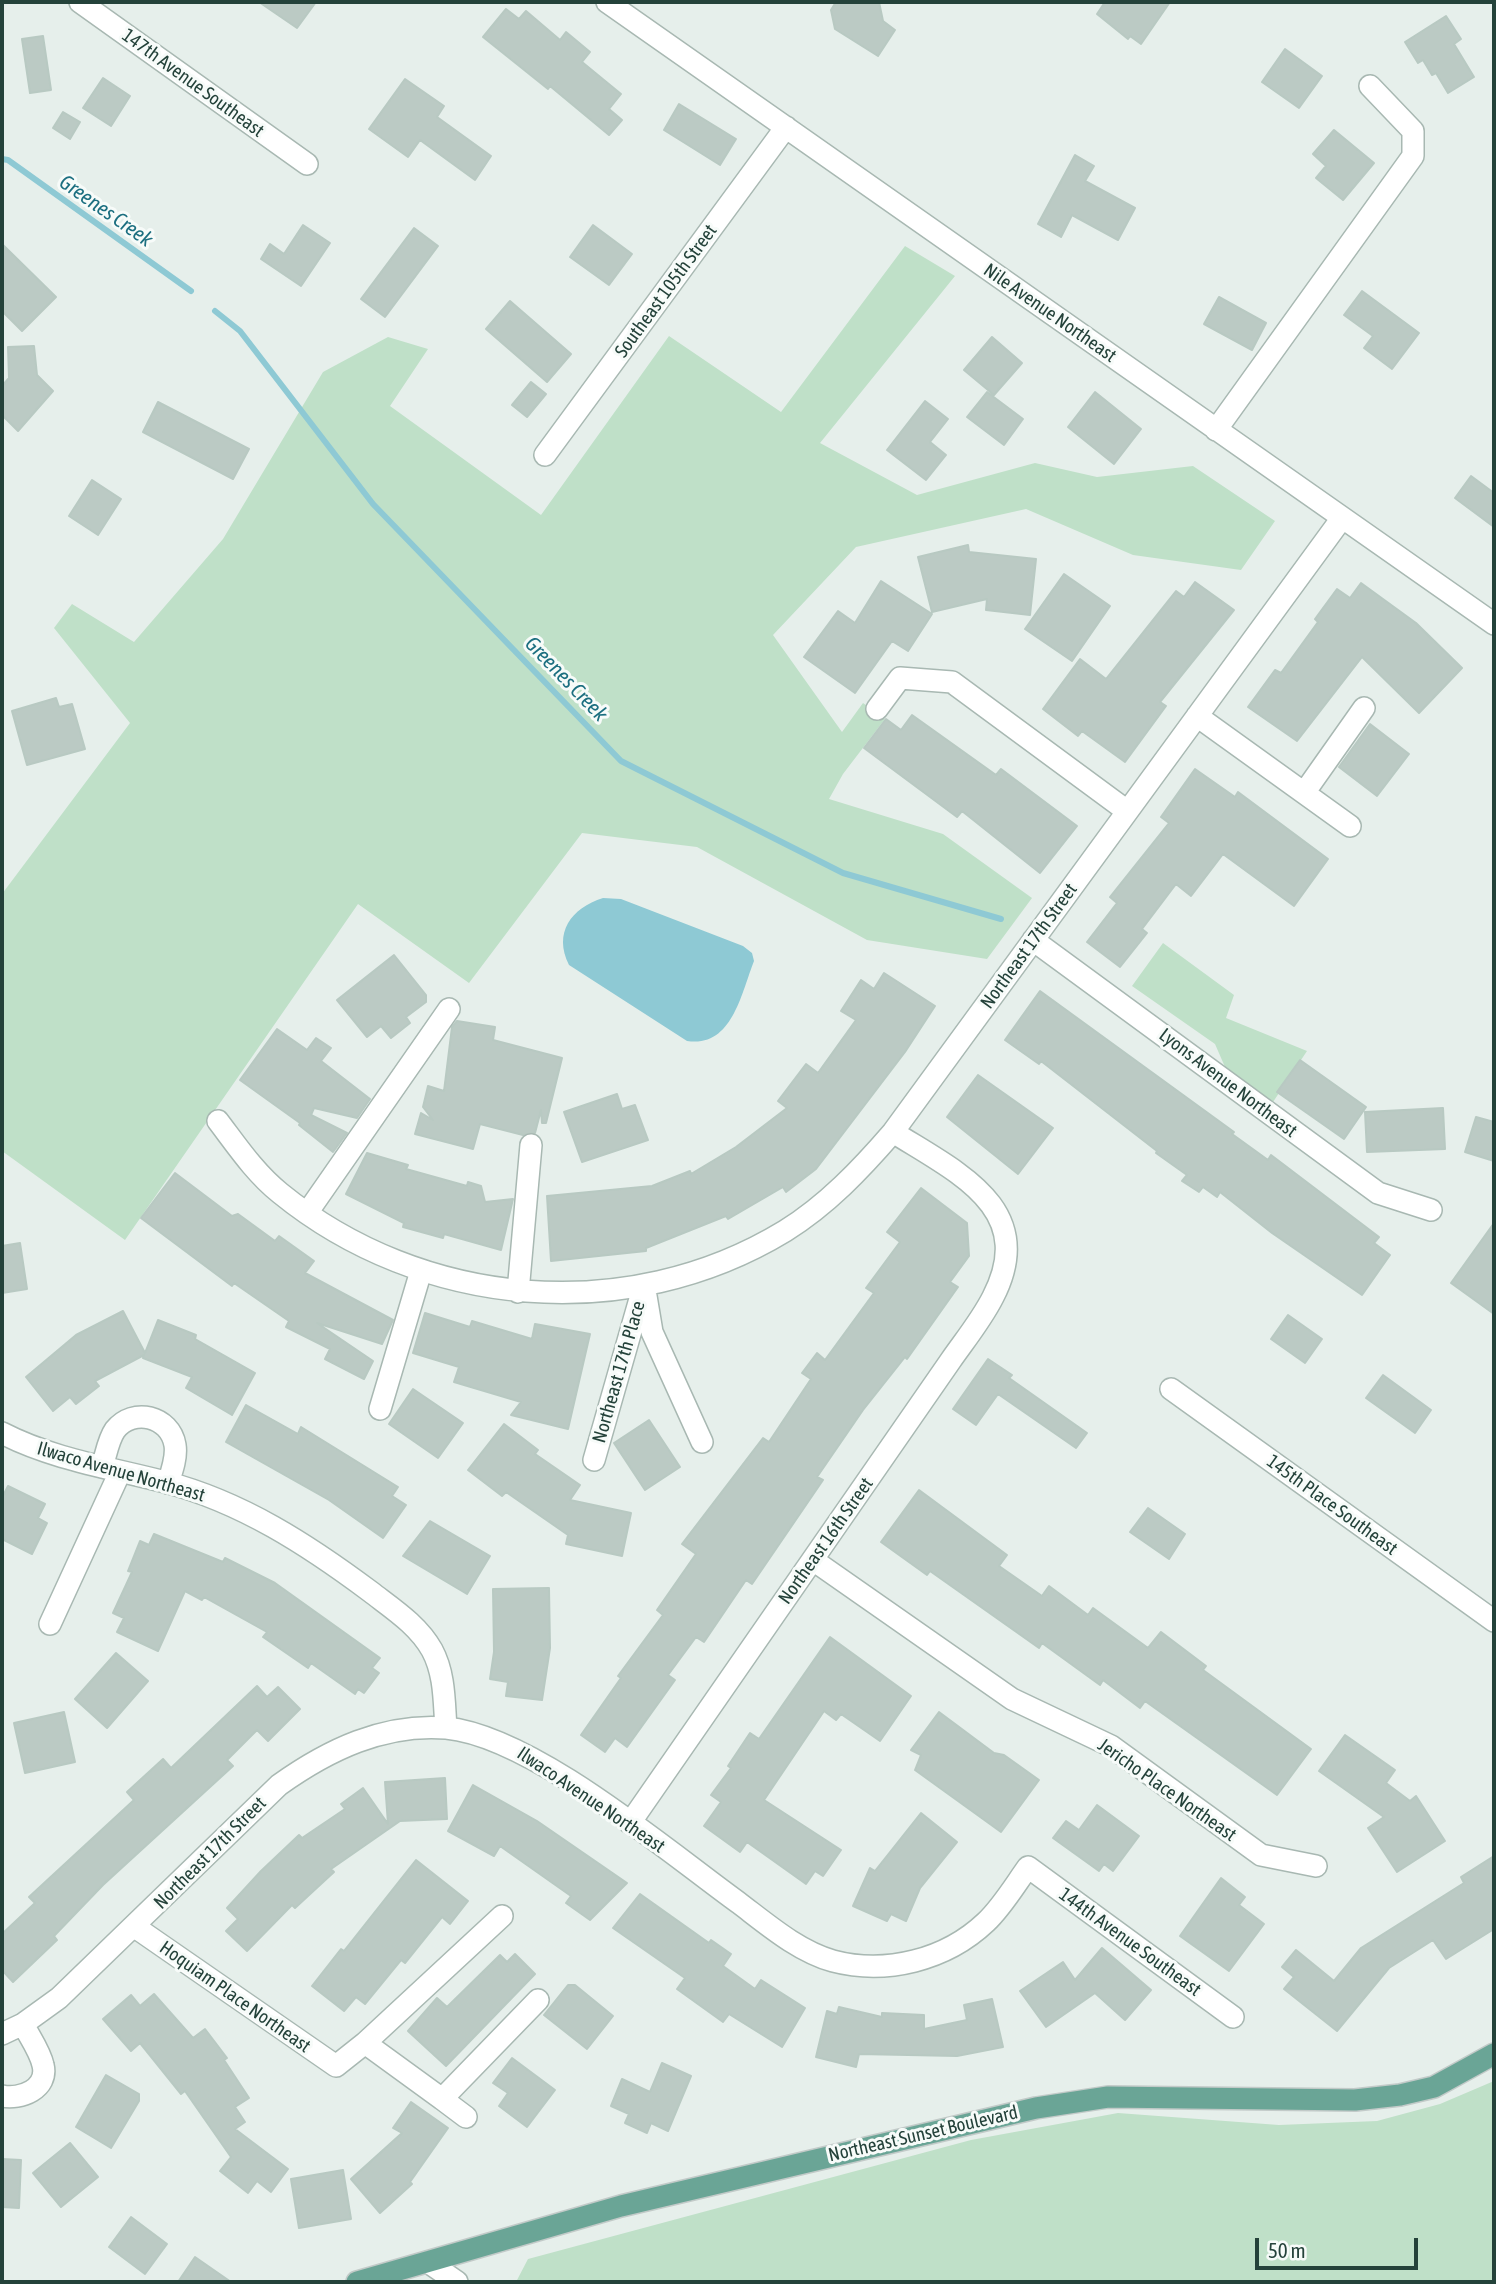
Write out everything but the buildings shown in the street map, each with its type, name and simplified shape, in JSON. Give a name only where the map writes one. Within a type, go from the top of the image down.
[{"type":"main road","name":"Northeast Sunset Boulevard","points":[[358,2282],[621,2206],[1036,2108],[1108,2097],[1355,2099],[1400,2095],[1434,2087],[1494,2054]]},
{"type":"street","name":"147th Avenue Southeast","points":[[80,2],[307,164]]},
{"type":"street","name":"Nile Avenue Northeast","points":[[607,2],[1342,518],[1493,620]]},
{"type":"street","points":[[1216,429],[1413,156],[1413,131],[1370,86]]},
{"type":"street","name":"Southeast 105th Street","points":[[545,455],[786,127]]},
{"type":"street","name":"Northeast 17th Street","points":[[218,1121],[252,1166],[278,1192],[307,1213],[373,1252],[421,1271],[485,1288],[571,1294],[644,1285],[696,1272],[747,1252],[786,1230],[827,1200],[894,1132],[1342,518]]},
{"type":"street","points":[[877,709],[900,678],[952,682],[1127,811]]},
{"type":"street","points":[[1304,793],[1364,708]]},
{"type":"street","points":[[1197,716],[1350,827]]},
{"type":"street","name":"Lyons Avenue Northeast","points":[[1033,940],[1378,1193],[1431,1210]]},
{"type":"street","points":[[307,1213],[449,1009]]},
{"type":"street","name":"Northeast 16th Street","points":[[630,1823],[993,1298],[1004,1272],[1007,1251],[1004,1228],[988,1198],[973,1182],[894,1132]]},
{"type":"street","points":[[518,1292],[531,1145]]},
{"type":"street","points":[[380,1409],[421,1271]]},
{"type":"street","points":[[644,1285],[652,1332],[702,1442]]},
{"type":"street","name":"Northeast 17th Place","points":[[594,1460],[644,1285]]},
{"type":"street","name":"145th Place Southeast","points":[[1171,1389],[1494,1621]]},
{"type":"street","points":[[50,1624],[111,1470],[110,1438],[124,1422],[144,1416],[163,1424],[175,1441],[176,1451],[168,1483]]},
{"type":"street","name":"Ilwaco Avenue Northeast","points":[[2,1433],[20,1442],[111,1470],[168,1483],[260,1518],[293,1537],[405,1618],[433,1652],[442,1678],[446,1728],[480,1735],[509,1746],[548,1768],[630,1823],[781,1935],[832,1960],[862,1966],[921,1961],[948,1948],[986,1922],[1028,1867]]},
{"type":"street","name":"Jericho Place Northeast","points":[[814,1560],[1012,1699],[1111,1746],[1261,1855],[1316,1866]]},
{"type":"street","name":"Northeast 17th Street","points":[[2,2034],[23,2024],[59,1998],[279,1785],[309,1764],[345,1745],[385,1733],[446,1728]]},
{"type":"street","name":"144th Avenue Southeast","points":[[1028,1867],[1233,2017]]},
{"type":"street","points":[[466,2116],[365,2043],[502,1916]]},
{"type":"street","name":"Hoquiam Place Northeast","points":[[135,1927],[336,2066],[365,2043]]},
{"type":"street","points":[[442,2099],[538,2000]]},
{"type":"street","points":[[2,2096],[23,2096],[39,2084],[43,2075],[44,2065],[23,2024]]},
{"type":"street","points":[[428,2262],[457,2282]]},
{"type":"green space","points":[[905,246],[955,276],[820,443],[917,495],[1035,463],[1097,477],[1193,466],[1275,521],[1241,570],[1133,555],[1026,509],[856,547],[773,635],[842,732],[863,703],[885,719],[843,774],[829,799],[943,834],[1032,898],[987,959],[867,940],[697,847],[582,833],[469,983],[358,904],[125,1240],[2,1151],[2,894],[130,723],[54,628],[72,604],[134,642],[223,539],[323,372],[388,337],[428,349],[390,406],[541,515],[669,336],[781,412]]},
{"type":"green space","points":[[1163,943],[1234,995],[1226,1018],[1307,1051],[1273,1102],[1225,1067],[1215,1044],[1132,986]]},
{"type":"green space","points":[[1494,2081],[1494,2282],[516,2282],[528,2259],[971,2140],[1118,2113],[1279,2125],[1377,2121],[1440,2104]]},
{"type":"water","points":[[603,898],[621,899],[743,946],[752,953],[754,961],[739,1003],[725,1027],[715,1036],[702,1041],[687,1041],[569,965],[563,942],[568,923],[582,908]]},
{"type":"waterway","name":"Greenes Creek","points":[[2,159],[8,160],[191,291]]},
{"type":"waterway","name":"Greenes Creek","points":[[215,311],[240,331],[373,504],[621,761],[843,873],[1001,919]]}]
